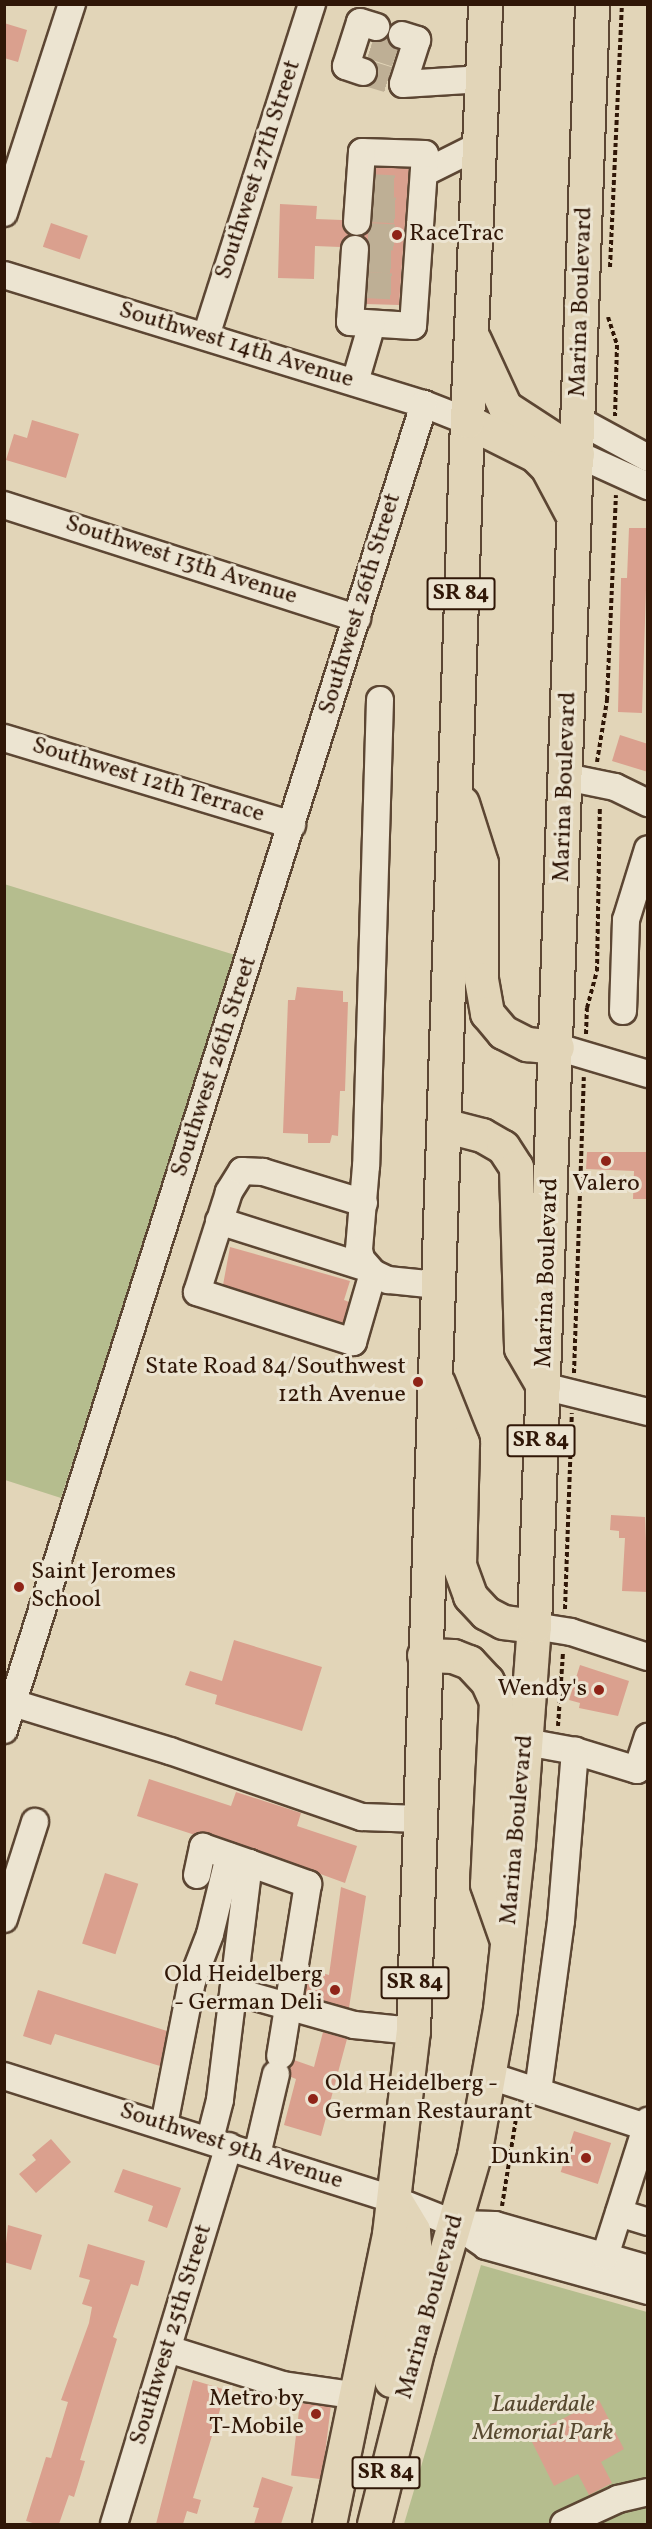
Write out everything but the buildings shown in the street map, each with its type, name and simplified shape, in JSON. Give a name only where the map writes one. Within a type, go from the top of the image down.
[{"type":"main road","name":"Marina Boulevard","points":[[329,2524],[357,2396],[394,2200],[413,2031],[421,1819],[423,1655],[467,421],[485,4]]},
{"type":"main road","name":"Marina Boulevard","points":[[374,2524],[398,2422],[455,2224],[516,2084],[508,1943],[553,1746],[549,1628],[571,1051],[566,777],[592,4]]},
{"type":"main road","points":[[471,333],[505,407],[577,454]]},
{"type":"main road","points":[[467,421],[535,455],[547,467],[574,518]]},
{"type":"main road","points":[[455,781],[481,863],[481,979],[487,1013],[503,1032],[527,1044],[571,1051]]},
{"type":"main road","points":[[443,1125],[467,1130],[496,1143],[516,1167],[520,1348],[558,1389]]},
{"type":"main road","points":[[434,1373],[462,1443],[459,1565],[470,1596],[486,1613],[503,1622],[549,1628]]},
{"type":"main road","points":[[423,1655],[453,1656],[469,1662],[487,1681],[496,1701],[487,1884],[508,1943]]},
{"type":"main road","points":[[394,2200],[413,2229],[414,2245],[390,2374],[398,2422]]},
{"type":"street","points":[[4,213],[72,4]]},
{"type":"street","name":"Southwest 27th Street","points":[[206,336],[312,4]]},
{"type":"street","points":[[401,64],[483,79]]},
{"type":"street","points":[[416,195],[480,145]]},
{"type":"street","points":[[362,152],[425,154],[416,195],[409,287],[413,326],[350,322],[359,284],[362,152]]},
{"type":"street","name":"Southwest 14th Avenue","points":[[4,275],[355,382],[424,404],[467,421]]},
{"type":"street","points":[[355,382],[372,324]]},
{"type":"street","name":"Southwest 26th Street","points":[[4,1730],[12,1691],[292,825],[424,404]]},
{"type":"street","points":[[578,420],[648,458]]},
{"type":"street","points":[[577,454],[648,486]]},
{"type":"street","name":"Southwest 13th Avenue","points":[[4,505],[357,618]]},
{"type":"street","points":[[364,1203],[263,1172],[242,1171],[219,1221],[197,1292],[353,1342],[370,1271],[360,1250],[364,1203],[380,700]]},
{"type":"street","name":"Southwest 12th Terrace","points":[[4,738],[292,825]]},
{"type":"street","points":[[566,777],[598,784],[648,803]]},
{"type":"street","points":[[622,1011],[626,920],[643,875],[648,849]]},
{"type":"street","points":[[571,1051],[648,1074]]},
{"type":"street","points":[[219,1221],[370,1271],[388,1280],[437,1285]]},
{"type":"street","points":[[558,1389],[648,1412]]},
{"type":"street","points":[[549,1628],[648,1658]]},
{"type":"street","points":[[12,1691],[170,1751],[362,1818],[421,1819]]},
{"type":"street","points":[[605,2256],[646,2124],[516,2084],[561,1921],[553,1746],[637,1770],[648,1737]]},
{"type":"street","points":[[4,1919],[35,1822]]},
{"type":"street","points":[[197,1875],[203,1847],[308,1884],[291,2007],[257,2155]]},
{"type":"street","points":[[164,2125],[192,1982],[239,1859]]},
{"type":"street","name":"Southwest 25th Street","points":[[114,2524],[168,2349],[219,2143],[220,2100],[234,1991],[239,1859]]},
{"type":"street","points":[[234,1991],[354,2025],[413,2031]]},
{"type":"street","name":"Southwest 9th Avenue","points":[[4,2076],[394,2200],[455,2224],[486,2246],[648,2291]]},
{"type":"street","points":[[619,2213],[648,2222]]},
{"type":"street","name":"Southwest 9th Avenue","points":[[455,2224],[495,2225],[648,2269]]},
{"type":"street","points":[[168,2349],[283,2385],[357,2396]]},
{"type":"street","points":[[564,2524],[618,2499],[648,2492]]},
{"type":"path","points":[[610,276],[622,4]]},
{"type":"path","points":[[608,309],[617,345],[616,441]]},
{"type":"path","points":[[553,1746],[549,1628],[571,1051],[597,972],[598,736],[607,700],[616,471]]},
{"type":"path","points":[[502,2207],[516,2084]]},
{"type":"green space","points":[[4,884],[235,955],[61,1498],[5,1480]]},
{"type":"green space","name":"Lauderdale Memorial Park","points":[[481,2265],[647,2312],[647,2524],[404,2524]]},
{"type":"tunnel","points":[[371,46],[398,55]]},
{"type":"tunnel","points":[[363,72],[390,80]]},
{"type":"tunnel","points":[[368,187],[406,189]]},
{"type":"tunnel","points":[[369,209],[405,211]]},
{"type":"tunnel","points":[[368,236],[405,238]]},
{"type":"tunnel","points":[[365,259],[403,261]]},
{"type":"tunnel","points":[[365,285],[403,287]]},
{"type":"place","name":"RaceTrac","points":[[397,235]]},
{"type":"place","name":"Valero","points":[[606,1161]]},
{"type":"place","name":"State Road 84/Southwest 12th Avenue","points":[[418,1382]]},
{"type":"place","name":"Saint Jeromes School","points":[[19,1587]]},
{"type":"place","name":"Wendy's","points":[[599,1690]]},
{"type":"place","name":"Old Heidelberg - German Deli","points":[[335,1990]]},
{"type":"place","name":"Old Heidelberg - German Restaurant","points":[[313,2099]]},
{"type":"place","name":"Dunkin'","points":[[586,2158]]},
{"type":"place","name":"Metro by T-Mobile","points":[[316,2414]]}]
